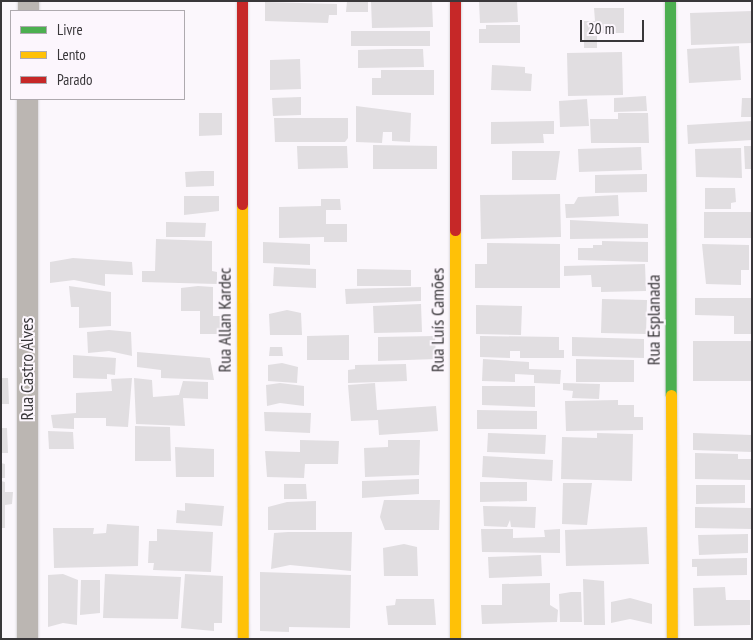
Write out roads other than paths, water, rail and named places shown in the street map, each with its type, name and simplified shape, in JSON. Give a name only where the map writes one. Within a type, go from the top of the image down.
[{"type":"street","name":"Rua Allan Kardec","points":[[242,1],[243,639]]},
{"type":"street","name":"Rua Luís Camões","points":[[455,1],[455,639]]},
{"type":"street","name":"Rua Esplanada","points":[[670,1],[672,639]]},
{"type":"street","name":"Rua Castro Alves","points":[[27,639],[28,100]]}]
